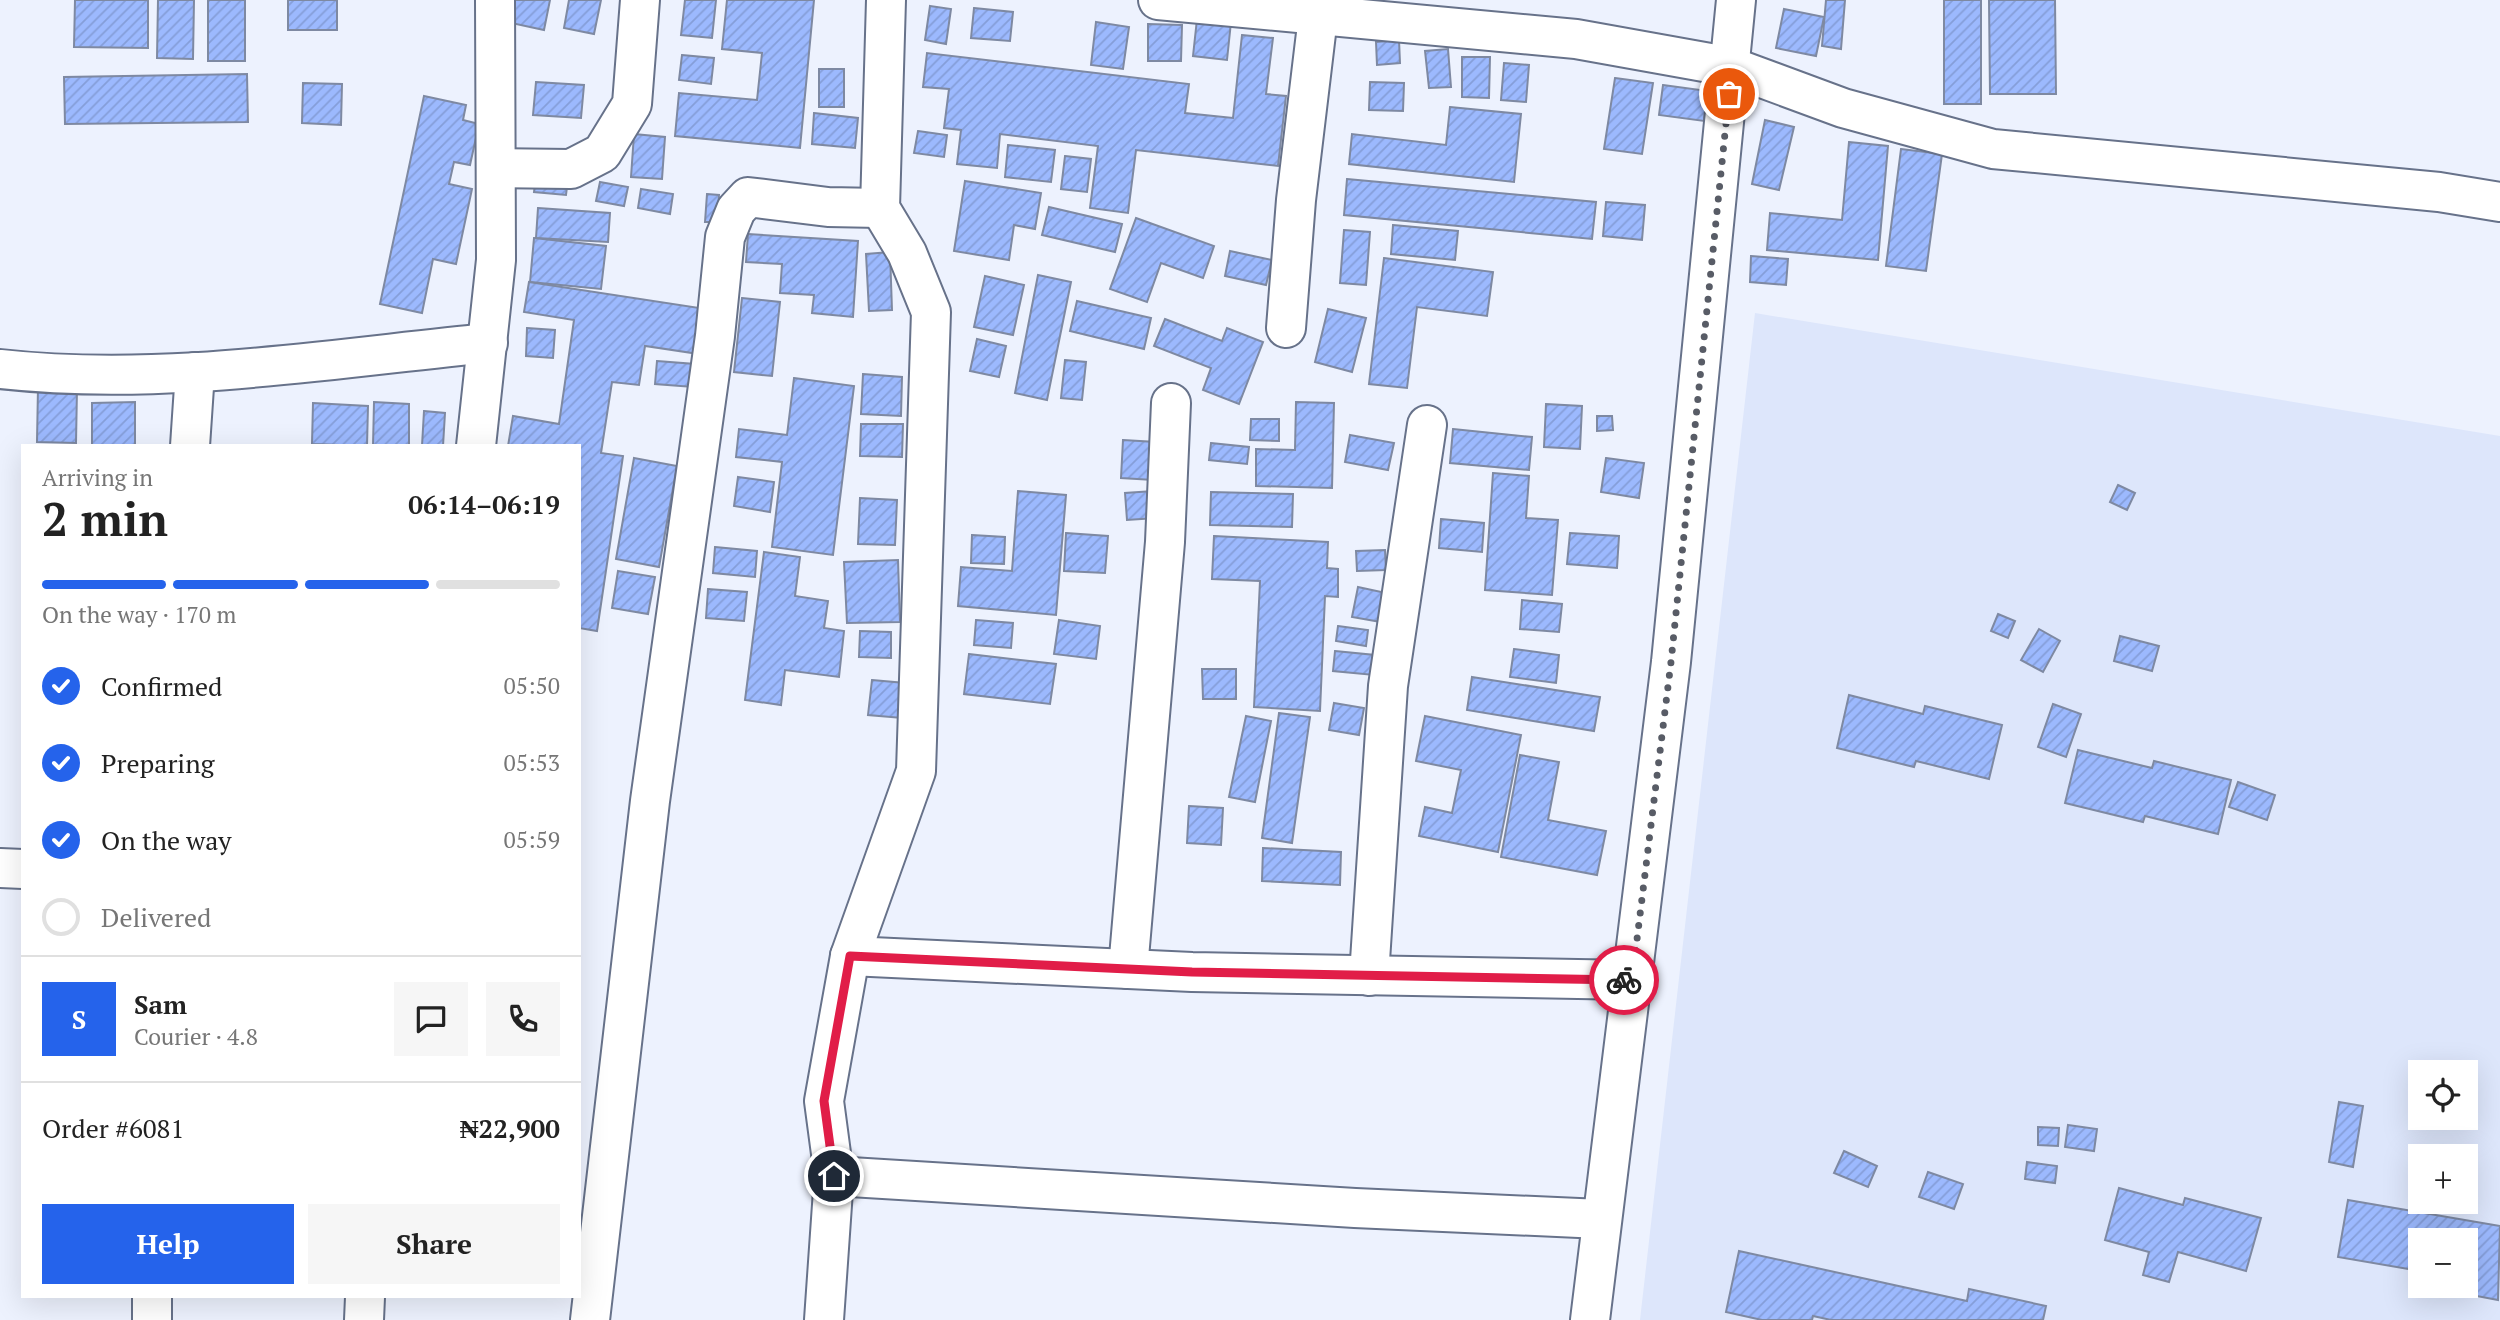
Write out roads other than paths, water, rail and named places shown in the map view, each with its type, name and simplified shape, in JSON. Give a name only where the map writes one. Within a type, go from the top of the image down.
[{"type":"street","points":[[475,444],[496,260],[495,0]]},
{"type":"street","points":[[496,168],[571,169],[602,153],[632,104],[640,0]]},
{"type":"street","points":[[824,1320],[834,1176],[824,1101],[850,956],[916,771],[931,312],[907,253],[880,208],[886,0]]},
{"type":"street","points":[[1158,0],[1319,7],[1576,39],[1732,67],[1843,108],[1993,149],[2439,192],[2500,202]]},
{"type":"street","points":[[1590,1320],[1673,648],[1732,67],[1736,0]]},
{"type":"street","points":[[1286,328],[1296,200],[1319,7]]},
{"type":"street","points":[[590,1320],[648,815],[715,336],[725,237],[736,210],[748,197],[828,207],[880,208]]},
{"type":"street","points":[[0,369],[38,373],[195,373],[488,343]]},
{"type":"street","points":[[190,444],[195,373]]},
{"type":"street","points":[[1128,969],[1165,542],[1171,403]]},
{"type":"street","points":[[1369,976],[1388,686],[1427,425]]},
{"type":"street","points":[[0,868],[21,869]]},
{"type":"street","points":[[850,956],[1128,969],[1632,980]]},
{"type":"street","points":[[834,1176],[1355,1208],[1601,1219]]},
{"type":"street","points":[[152,1298],[152,1320]]},
{"type":"street","points":[[364,1320],[365,1298]]}]
